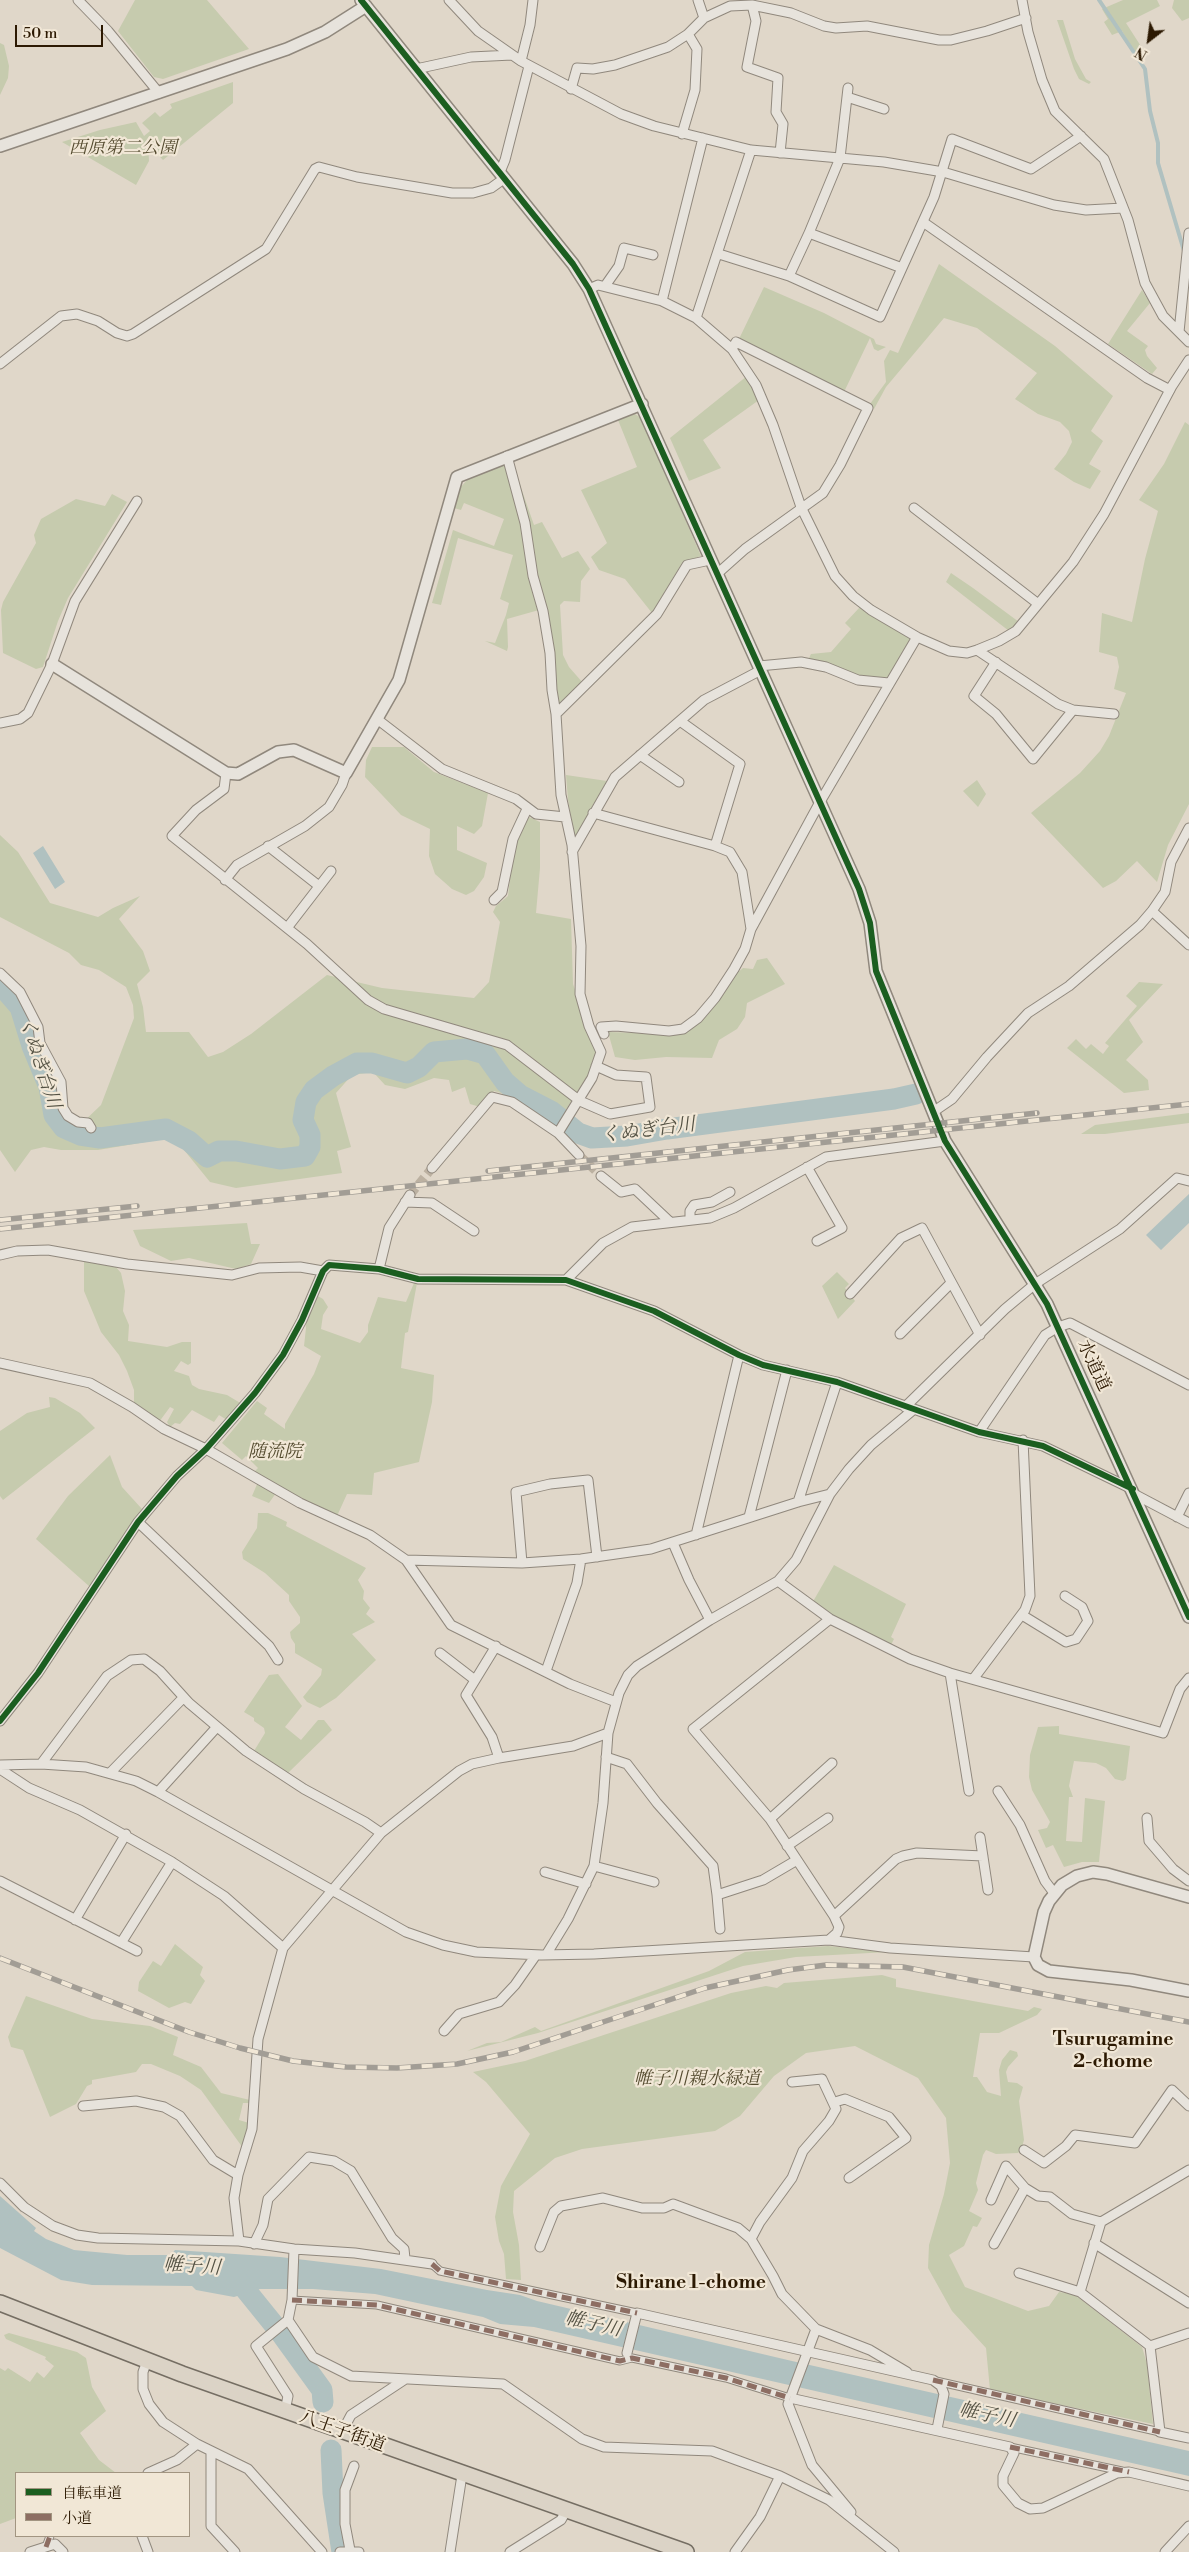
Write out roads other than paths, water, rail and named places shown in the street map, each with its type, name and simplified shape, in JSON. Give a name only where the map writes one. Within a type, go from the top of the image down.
[{"type":"highway","name":"八王子街道","points":[[0,2303],[147,2361],[342,2432],[686,2552]]},
{"type":"street","points":[[78,0],[108,31],[158,93]]},
{"type":"street","points":[[449,0],[478,31],[525,63],[621,114],[682,134],[752,150],[840,158],[943,172],[1054,205],[1086,210],[1122,208]]},
{"type":"street","points":[[0,364],[61,316],[77,314],[98,321],[117,333],[127,336],[133,334],[266,249],[315,169],[319,166],[365,178],[452,193],[473,193],[491,188],[502,175],[525,63],[533,0]]},
{"type":"street","points":[[698,0],[704,18]]},
{"type":"street","points":[[1022,0],[1028,32],[1042,80],[1055,111],[1104,159],[1128,220],[1145,283],[1163,316],[1189,342]]},
{"type":"street","points":[[0,146],[287,49],[325,32],[363,3]]},
{"type":"street","name":"水道道","points":[[363,3],[573,264],[589,290],[642,404],[710,560],[865,903],[870,923],[876,971],[945,1141],[1035,1284],[1058,1327],[1189,1617]]},
{"type":"street","points":[[571,89],[577,68],[593,69],[639,58],[668,47],[688,34],[704,18],[730,3],[752,5],[791,13],[824,26],[836,28],[867,26],[939,40],[981,32],[1026,18]]},
{"type":"street","points":[[752,5],[756,21],[747,67],[778,78],[776,112],[783,124],[780,153]]},
{"type":"street","points":[[682,134],[696,82],[697,49],[688,34]]},
{"type":"street","points":[[416,69],[471,56],[512,55]]},
{"type":"street","points":[[789,276],[840,158],[848,92],[884,109]]},
{"type":"street","points":[[719,254],[789,276],[880,317],[923,222],[943,172],[952,139],[1031,169],[1080,136]]},
{"type":"street","points":[[662,301],[703,138]]},
{"type":"street","points":[[696,318],[719,254],[752,150]]},
{"type":"street","points":[[923,222],[1139,372],[1170,390]]},
{"type":"street","points":[[809,233],[902,268]]},
{"type":"street","points":[[1180,332],[1189,233]]},
{"type":"street","points":[[605,286],[619,266],[624,248],[653,255]]},
{"type":"street","points":[[589,290],[598,285],[605,286],[662,301],[696,318],[732,349],[756,385],[773,426],[801,507],[835,576],[853,596],[871,610],[916,637],[949,651],[967,653],[999,642],[1016,631],[1093,533],[1170,390],[1189,360]]},
{"type":"street","points":[[717,574],[745,549],[823,493],[832,480],[868,408],[736,342],[732,349]]},
{"type":"street","points":[[225,880],[237,864],[305,826],[329,807],[342,785],[346,773],[378,719],[404,666],[457,477],[642,404]]},
{"type":"street","points":[[507,456],[525,523],[550,653],[561,795],[572,852],[581,946],[580,994],[589,1026],[604,1049],[580,1101],[560,1130]]},
{"type":"street","points":[[0,723],[20,719],[28,713],[52,664],[75,601],[136,501]]},
{"type":"street","points":[[914,508],[1037,603]]},
{"type":"street","points":[[556,714],[657,614],[687,565],[710,560]]},
{"type":"street","points":[[604,1034],[601,1028],[616,1026],[669,1032],[684,1028],[698,1018],[715,998],[745,950],[751,929],[820,802],[916,637]]},
{"type":"street","points":[[977,650],[1058,704],[1073,710],[1114,714]]},
{"type":"street","points":[[572,852],[615,777],[704,700],[760,668],[801,662],[826,667],[858,680],[889,683]]},
{"type":"street","points":[[996,662],[974,696],[1002,720],[1033,759],[1073,710]]},
{"type":"street","points":[[52,664],[226,773],[238,774],[278,752],[294,750],[346,773]]},
{"type":"street","points":[[378,719],[433,764],[516,799],[536,814],[565,817]]},
{"type":"street","points":[[680,721],[740,764],[715,846]]},
{"type":"street","points":[[640,755],[679,782]]},
{"type":"street","points":[[226,773],[224,789],[196,810],[172,836],[287,928],[368,1000],[384,1009],[508,1045],[580,1101],[610,1114],[650,1107],[646,1077],[616,1075],[596,1066]]},
{"type":"street","points":[[494,900],[502,892],[513,839],[527,809]]},
{"type":"street","points":[[593,813],[715,846],[730,852],[742,872],[751,929]]},
{"type":"street","points":[[933,1112],[952,1099],[987,1057],[1028,1013],[1069,986],[1152,911],[1165,892],[1171,862],[1189,828]]},
{"type":"street","points":[[268,846],[318,886]]},
{"type":"street","points":[[287,928],[330,871]]},
{"type":"street","points":[[1152,911],[1189,945]]},
{"type":"street","points":[[0,973],[20,992],[38,1027],[40,1043],[61,1082],[63,1108],[68,1116],[78,1122],[88,1123],[91,1128]]},
{"type":"street","points":[[432,1168],[492,1097],[512,1102],[560,1130],[579,1155]]},
{"type":"street","points":[[566,1280],[603,1243],[616,1234],[632,1227],[669,1221],[710,1218],[734,1208],[826,1157],[945,1141]]},
{"type":"street","points":[[807,1167],[842,1228],[818,1241]]},
{"type":"street","points":[[601,1176],[621,1192],[635,1189],[669,1221]]},
{"type":"street","points":[[444,2031],[459,2014],[499,2002],[541,1955],[568,1919],[594,1866],[608,1733],[622,1685],[637,1666],[710,1620],[778,1581],[796,1560],[830,1494],[871,1445],[1005,1309],[1035,1284],[1120,1229],[1177,1178],[1189,1181]]},
{"type":"street","points":[[690,1220],[690,1211],[694,1205],[712,1202],[730,1192]]},
{"type":"street","points":[[379,1269],[389,1228],[408,1199],[432,1203],[474,1231]]},
{"type":"street","points":[[850,1294],[901,1238],[922,1228],[980,1335]]},
{"type":"street","points":[[0,1255],[16,1251],[48,1250],[127,1264],[232,1275],[259,1268],[300,1267],[323,1270]]},
{"type":"street","points":[[0,1721],[38,1673],[138,1522],[177,1476],[206,1449],[255,1393],[284,1355],[302,1320],[323,1270],[329,1265],[379,1269],[418,1280],[566,1280],[654,1312],[739,1355],[763,1365],[837,1382],[979,1432],[1023,1440],[1043,1446],[1134,1492],[1189,1523]]},
{"type":"street","points":[[900,1334],[951,1282]]},
{"type":"street","points":[[979,1432],[1045,1335],[1058,1327],[1070,1323],[1189,1385]]},
{"type":"street","points":[[696,1535],[739,1355]]},
{"type":"street","points":[[0,1363],[90,1383],[132,1407],[164,1429],[206,1449],[300,1503],[370,1535],[406,1560],[451,1624],[570,1684],[616,1702]]},
{"type":"street","points":[[749,1517],[787,1370]]},
{"type":"street","points":[[798,1502],[837,1382]]},
{"type":"street","points":[[974,1678],[1022,1615],[1030,1596],[1023,1440]]},
{"type":"street","points":[[522,1563],[516,1492],[550,1484],[588,1480],[597,1557]]},
{"type":"street","points":[[406,1560],[522,1563],[597,1557],[673,1543],[749,1517],[830,1494]]},
{"type":"street","points":[[1177,1517],[1189,1494]]},
{"type":"street","points":[[138,1522],[269,1646],[278,1660]]},
{"type":"street","points":[[673,1543],[689,1580],[710,1620]]},
{"type":"street","points":[[546,1671],[577,1582],[581,1559]]},
{"type":"street","points":[[778,1581],[830,1619],[910,1659],[950,1673],[974,1678],[1008,1691],[1163,1733],[1180,1689],[1189,1678]]},
{"type":"street","points":[[1022,1615],[1066,1642],[1076,1639],[1088,1621],[1082,1607],[1065,1596]]},
{"type":"street","points":[[829,1940],[839,1927],[834,1916],[770,1818],[693,1729],[830,1619]]},
{"type":"street","points":[[496,1646],[466,1695],[492,1737],[499,1758]]},
{"type":"street","points":[[440,1653],[475,1680]]},
{"type":"street","points":[[40,1764],[97,1687],[118,1667],[131,1660],[144,1658],[160,1670],[183,1698],[216,1728],[304,1789],[381,1833]]},
{"type":"street","points":[[950,1673],[969,1791]]},
{"type":"street","points":[[110,1774],[183,1698]]},
{"type":"street","points":[[158,1792],[216,1728]]},
{"type":"street","points":[[239,2241],[234,2198],[238,2175],[252,2129],[258,2039],[283,1948],[381,1833],[459,1771],[472,1764],[499,1758],[573,1746],[608,1733]]},
{"type":"street","points":[[606,1757],[626,1764],[713,1866],[720,1929]]},
{"type":"street","points":[[770,1818],[832,1763]]},
{"type":"street","points":[[0,1767],[40,1764],[86,1768],[110,1774],[158,1792],[406,1932],[443,1945],[497,1954],[541,1955],[721,1944],[829,1940],[890,1948],[1034,1957]]},
{"type":"street","points":[[0,1767],[29,1788],[80,1810],[126,1834],[172,1862],[224,1896],[283,1948]]},
{"type":"street","points":[[998,1791],[1020,1825],[1045,1880],[1054,1893]]},
{"type":"street","points":[[788,1846],[828,1818]]},
{"type":"street","points":[[1147,1818],[1149,1841],[1173,1870],[1189,1881]]},
{"type":"street","points":[[75,1920],[126,1834]]},
{"type":"street","points":[[980,1837],[988,1890]]},
{"type":"street","points":[[834,1916],[896,1859],[903,1856],[917,1853],[982,1856]]},
{"type":"street","points":[[717,1895],[763,1880],[797,1860]]},
{"type":"street","points":[[121,1943],[172,1862]]},
{"type":"street","points":[[594,1866],[654,1882]]},
{"type":"street","points":[[545,1872],[586,1884]]},
{"type":"street","points":[[1189,1897],[1100,1872],[1078,1876],[1054,1893],[1044,1912],[1034,1957],[1038,1964],[1049,1971],[1131,1980],[1189,1991]]},
{"type":"street","points":[[0,1882],[137,1951]]},
{"type":"street","points":[[751,2239],[760,2222],[792,2178],[803,2151],[830,2121],[836,2109],[835,2102],[822,2079],[792,2082]]},
{"type":"street","points":[[1024,2150],[1044,2163],[1066,2146],[1075,2135],[1135,2143],[1172,2090],[1189,2106]]},
{"type":"street","points":[[835,2102],[845,2099],[889,2117],[906,2138],[849,2178]]},
{"type":"street","points":[[83,2106],[136,2101],[164,2107],[180,2116],[213,2160],[238,2175]]},
{"type":"street","points":[[254,2244],[263,2226],[268,2199],[308,2158],[334,2161],[351,2171],[392,2238],[404,2249],[405,2258]]},
{"type":"street","points":[[991,2200],[1006,2166],[1025,2188],[1038,2196],[1050,2197],[1072,2214],[1101,2222]]},
{"type":"street","points":[[1080,2292],[1101,2222],[1189,2170]]},
{"type":"street","points":[[0,2183],[24,2207],[53,2226],[77,2235],[98,2238],[239,2241],[294,2252],[405,2258],[432,2264],[440,2271],[1189,2438]]},
{"type":"street","points":[[994,2244],[1025,2188]]},
{"type":"street","points":[[540,2247],[554,2212],[561,2206],[603,2198],[642,2208],[664,2208],[673,2204],[738,2228],[751,2239],[774,2276],[782,2294],[816,2329],[870,2350],[911,2375]]},
{"type":"street","points":[[1094,2243],[1189,2303]]},
{"type":"street","points":[[285,2411],[288,2396],[256,2346],[269,2333],[285,2322],[292,2297],[294,2252]]},
{"type":"street","points":[[1019,2274],[1080,2292],[1150,2346],[1160,2432]]},
{"type":"street","points":[[292,2297],[377,2305],[620,2361],[632,2358],[726,2378],[790,2396],[937,2427],[1010,2447],[1189,2486]]},
{"type":"street","points":[[627,2353],[636,2316]]},
{"type":"street","points":[[285,2322],[313,2357],[350,2376],[503,2384],[573,2434],[593,2444],[604,2447],[712,2450],[780,2476],[828,2500],[857,2520],[894,2552]]},
{"type":"street","points":[[816,2329],[788,2404],[793,2421],[812,2465],[857,2520]]},
{"type":"street","points":[[1150,2346],[1189,2333]]},
{"type":"street","points":[[147,2361],[143,2372],[143,2389],[149,2404],[163,2422],[197,2444],[248,2469],[326,2552]]},
{"type":"street","points":[[342,2432],[351,2416],[404,2380]]},
{"type":"street","points":[[937,2383],[944,2394],[937,2427]]},
{"type":"street","points":[[150,2472],[177,2460],[197,2444]]},
{"type":"street","points":[[1010,2447],[1014,2453],[1003,2476],[1003,2485],[1018,2503],[1030,2509],[1043,2508],[1117,2473],[1129,2472]]},
{"type":"street","points":[[211,2451],[211,2526],[235,2552]]},
{"type":"street","points":[[340,2552],[354,2551],[345,2524],[345,2490],[354,2466]]},
{"type":"street","points":[[451,2552],[462,2475]]},
{"type":"street","points":[[735,2552],[760,2517],[780,2476]]},
{"type":"street","points":[[510,2552],[561,2520],[566,2511]]},
{"type":"street","points":[[1165,2552],[1189,2526]]},
{"type":"street","points":[[46,2547],[50,2537]]},
{"type":"street","points":[[142,2537],[148,2552]]},
{"type":"street","points":[[30,2552],[55,2544],[63,2552]]},
{"type":"water","points":[[43,846],[65,882],[55,889],[33,853]]},
{"type":"water","points":[[1189,1194],[1189,1223],[1161,1250],[1146,1235]]},
{"type":"water","name":"帷子川","points":[[0,2196],[36,2228],[34,2231],[46,2239],[74,2250],[127,2255],[171,2255],[175,2250],[280,2257],[381,2269],[520,2295],[537,2301],[792,2361],[1189,2451],[1189,2476],[534,2327],[500,2324],[483,2317],[375,2294],[313,2289],[260,2289],[234,2297],[196,2290],[192,2286],[92,2285],[61,2280],[0,2248]]},
{"type":"waterway","points":[[1099,0],[1145,69],[1150,111],[1158,143],[1158,163],[1184,251]]},
{"type":"waterway","name":"くぬぎ台川","points":[[0,984],[20,1007],[32,1046],[49,1087],[54,1115],[64,1128],[80,1135],[100,1138],[166,1129],[189,1141],[207,1157],[219,1151],[236,1151],[280,1159],[305,1156],[310,1147],[310,1135],[303,1120],[306,1102],[314,1090],[333,1076],[357,1063],[372,1063],[407,1073],[419,1067],[434,1052],[467,1049],[485,1054],[505,1082],[520,1095],[551,1111],[578,1133],[592,1138],[627,1136],[894,1099],[916,1094]]},
{"type":"waterway","name":"帷子川","points":[[225,2276],[241,2284],[283,2336],[322,2390],[323,2402]]},
{"type":"waterway","points":[[331,2450],[333,2493],[342,2552]]},
{"type":"tunnel","points":[[579,1155],[601,1176]]},
{"type":"tunnel","points":[[410,1195],[432,1168]]},
{"type":"railway","points":[[0,1229],[1189,1104]]},
{"type":"railway","points":[[488,1171],[1037,1113]]},
{"type":"railway","points":[[0,1220],[137,1206]]},
{"type":"railway","points":[[0,1958],[189,2032],[240,2048],[293,2061],[346,2067],[397,2068],[457,2064],[513,2052],[705,1988],[788,1970],[826,1965],[903,1967],[1189,2022]]},
{"type":"district","name":"Tsurugamine 2-chome","points":[[1113,2051]]},
{"type":"district","name":"Shirane 1-chome","points":[[691,2283]]},
{"type":"park label","name":"西原第二公園","points":[[123,149]]},
{"type":"park label","name":"随流院","points":[[275,1453]]},
{"type":"park label","name":"帷子川親水緑道","points":[[697,2080]]}]
